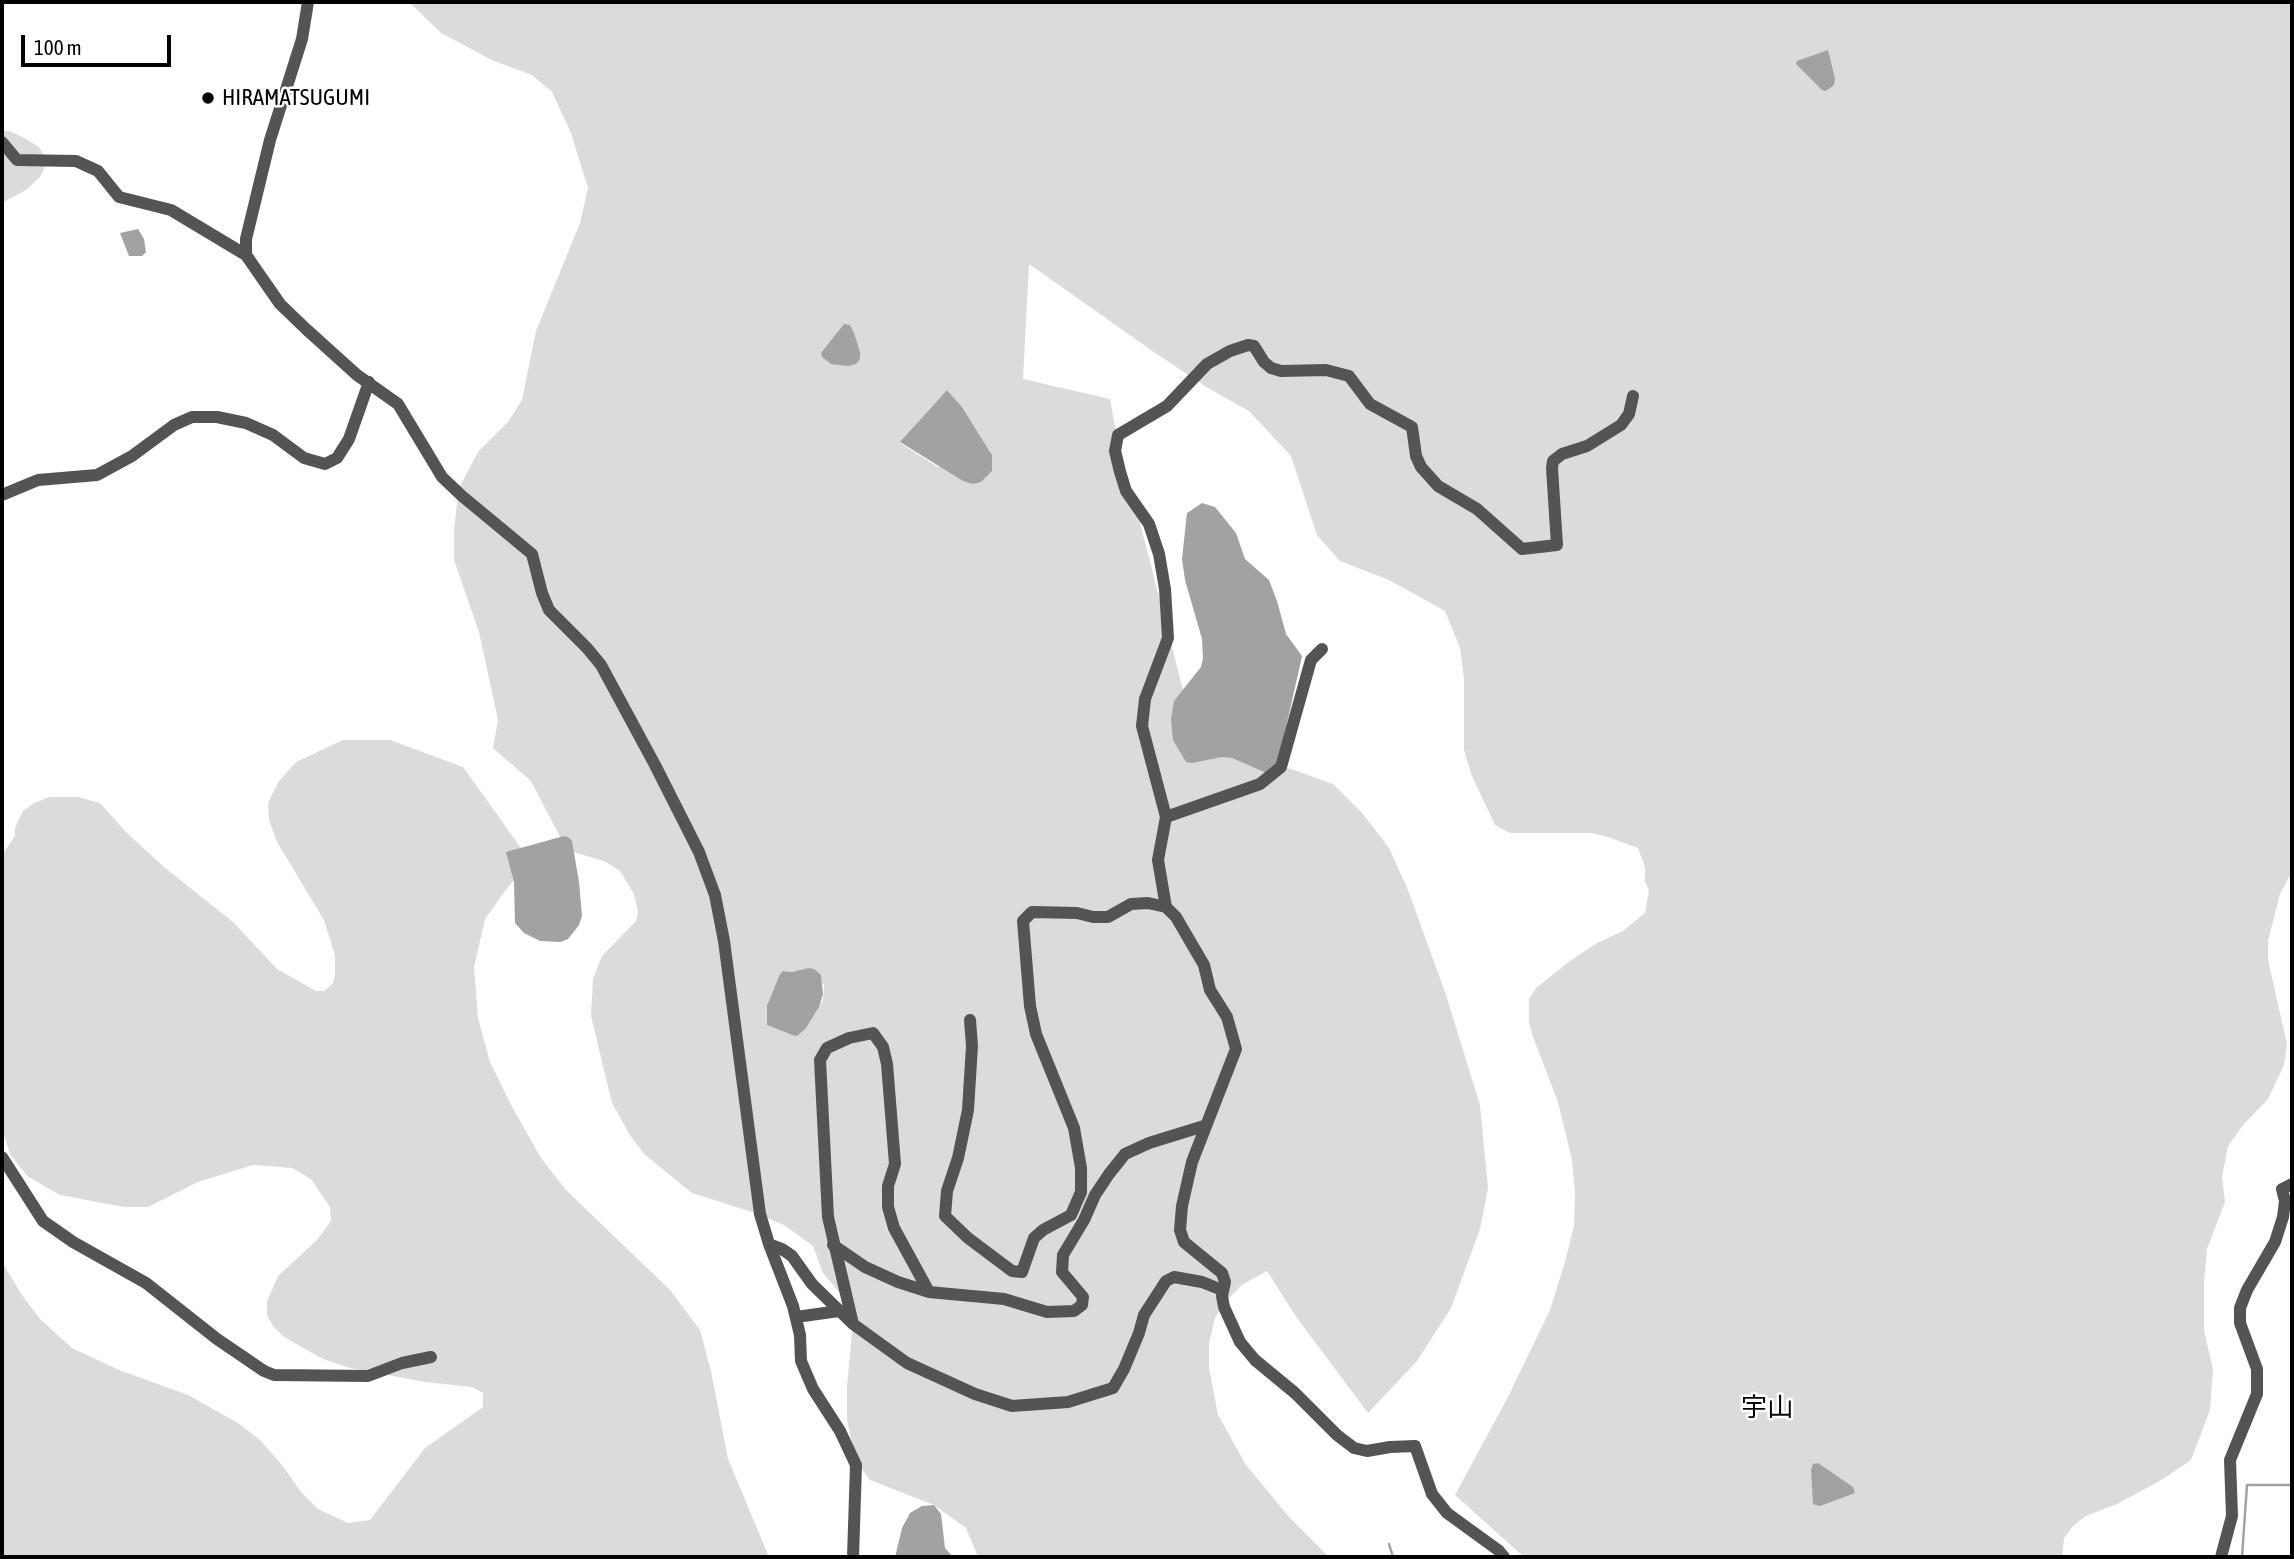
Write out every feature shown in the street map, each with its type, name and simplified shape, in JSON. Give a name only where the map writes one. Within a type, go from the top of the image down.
[{"type":"street","points":[[246,256],[246,239],[270,140],[302,39],[307,2]]},
{"type":"street","points":[[2,142],[17,160],[76,161],[98,171],[120,197],[170,210],[246,256],[280,304],[357,374],[398,404],[442,477],[532,554],[542,593],[550,610],[601,665],[656,765],[699,852],[715,895],[744,1082],[754,1176],[769,1244],[796,1317],[801,1361],[813,1389],[840,1431],[856,1465],[853,1557]]},
{"type":"street","points":[[1166,908],[1158,860],[1166,817],[1142,726],[1145,699],[1168,638],[1165,589],[1159,554],[1149,524],[1126,491],[1115,451],[1118,435],[1167,406],[1207,364],[1230,351],[1248,345],[1255,346],[1264,362],[1271,368],[1281,371],[1326,369],[1349,376],[1370,404],[1412,427],[1416,456],[1421,467],[1438,486],[1477,509],[1522,549],[1557,545],[1553,461],[1562,454],[1587,446],[1620,425],[1629,414],[1633,396]]},
{"type":"street","points":[[2,495],[38,480],[97,475],[132,456],[174,425],[192,417],[217,417],[246,423],[273,435],[304,458],[324,464],[337,458],[349,439],[369,382]]},
{"type":"street","points":[[1166,817],[1260,784],[1281,767],[1311,660],[1322,649]]},
{"type":"street","points":[[970,1020],[972,1045],[968,1110],[958,1158],[947,1191],[945,1216],[968,1238],[1012,1271],[1022,1272],[1034,1238],[1071,1215],[1081,1192],[1081,1168],[1074,1128],[1036,1034],[1030,1006],[1023,921],[1032,912],[1108,917],[1131,904],[1148,903],[1166,908],[1176,917],[1204,965],[1210,990],[1227,1017],[1236,1049],[1192,1162],[1182,1206],[1180,1230],[1184,1242],[1222,1273],[1225,1282],[1222,1290],[1224,1307],[1240,1342],[1255,1360],[1354,1448],[1367,1451],[1415,1446],[1432,1494],[1447,1513],[1490,1543],[1504,1557]]},
{"type":"street","points":[[853,1325],[833,1245],[828,1205],[820,1060],[827,1048],[849,1038],[873,1033],[883,1046],[887,1064],[895,1164],[888,1186],[888,1207],[894,1228],[929,1292]]},
{"type":"street","points":[[833,1245],[865,1267],[929,1292],[1004,1299],[1047,1312],[1074,1311],[1082,1305],[1083,1297],[1062,1272],[1063,1255],[1109,1174],[1125,1154],[1149,1143],[1204,1126]]},
{"type":"street","points":[[2,1157],[43,1222],[146,1283],[217,1339],[264,1371],[274,1375],[368,1377],[402,1363],[431,1357]]},
{"type":"street","points":[[2221,1557],[2232,1516],[2230,1460],[2258,1394],[2257,1369],[2239,1323],[2239,1308],[2275,1242],[2283,1217],[2285,1201],[2282,1189],[2292,1184]]},
{"type":"street","points":[[769,1244],[792,1256],[812,1284],[853,1325],[907,1363],[930,1375],[1012,1406],[1068,1402],[1113,1388],[1124,1369],[1144,1315],[1166,1281],[1174,1277],[1202,1282],[1222,1290]]},
{"type":"street","points":[[796,1317],[839,1311]]},
{"type":"shaded area","points":[[409,2],[2292,2],[2292,872],[2280,894],[2268,941],[2268,960],[2287,1044],[2284,1065],[2268,1099],[2228,1146],[2222,1177],[2225,1202],[2207,1249],[2204,1283],[2204,1330],[2213,1370],[2210,1410],[2191,1460],[2163,1479],[2117,1504],[2086,1516],[2074,1525],[2064,1538],[2062,1557],[1524,1557],[1455,1495],[1508,1397],[1550,1310],[1574,1226],[1572,1160],[1558,1102],[1533,1037],[1529,1022],[1529,999],[1536,988],[1570,961],[1597,943],[1623,931],[1645,913],[1649,890],[1645,882],[1645,867],[1638,848],[1608,837],[1592,833],[1510,833],[1495,825],[1472,776],[1464,750],[1464,679],[1460,648],[1445,611],[1389,580],[1340,561],[1317,535],[1291,456],[1249,411],[1208,388],[1151,350],[1029,264],[1023,379],[1110,399],[1182,686],[1197,727],[1231,757],[1291,769],[1333,784],[1363,814],[1389,848],[1408,890],[1446,995],[1480,1105],[1488,1188],[1480,1229],[1451,1308],[1417,1361],[1368,1413],[1297,1318],[1267,1271],[1243,1284],[1224,1303],[1215,1318],[1209,1343],[1209,1368],[1218,1415],[1246,1465],[1290,1518],[1329,1557],[978,1557],[966,1528],[934,1505],[870,1480],[856,1461],[847,1420],[854,1310],[823,1273],[813,1246],[784,1225],[692,1193],[644,1154],[630,1135],[612,1103],[591,1016],[593,979],[602,956],[636,921],[638,912],[634,894],[620,871],[606,862],[567,850],[531,781],[493,748],[498,720],[479,632],[454,560],[454,529],[459,488],[478,452],[508,422],[522,400],[536,331],[580,223],[588,188],[571,133],[552,92],[532,75],[494,61],[441,33]],"holes":[[[947,390],[962,407],[989,450],[938,467],[900,443]],[[808,968],[824,985],[823,1000],[806,1028],[786,1033],[774,1026],[783,971]]]},
{"type":"shaded area","points":[[1828,50],[1835,79],[1834,85],[1826,91],[1796,64],[1797,61]]},
{"type":"shaded area","points":[[2,130],[12,132],[39,147],[44,156],[44,169],[40,177],[26,190],[2,203]]},
{"type":"shaded area","points":[[138,229],[144,239],[146,252],[142,256],[129,256],[120,233]]},
{"type":"shaded area","points":[[844,324],[850,325],[860,352],[860,359],[856,364],[848,366],[831,364],[821,353]]},
{"type":"shaded area","points":[[947,390],[962,407],[992,455],[992,471],[981,482],[973,484],[963,481],[900,442]]},
{"type":"shaded area","points":[[1202,503],[1215,507],[1236,533],[1245,559],[1269,580],[1286,634],[1302,656],[1281,750],[1274,770],[1269,774],[1232,758],[1186,762],[1173,740],[1171,719],[1174,701],[1201,667],[1203,658],[1202,639],[1185,580],[1182,559],[1187,513]]},
{"type":"shaded area","points":[[343,740],[390,740],[463,767],[531,862],[508,887],[485,919],[474,967],[478,1018],[490,1062],[541,1158],[566,1190],[670,1290],[700,1330],[728,1459],[769,1557],[2,1557],[2,1262],[41,1320],[72,1348],[119,1370],[188,1395],[238,1423],[260,1440],[318,1509],[348,1523],[370,1520],[425,1448],[483,1407],[483,1393],[472,1387],[425,1382],[350,1368],[323,1359],[284,1337],[273,1326],[267,1315],[267,1301],[278,1276],[317,1240],[331,1221],[330,1207],[311,1179],[292,1168],[253,1165],[198,1182],[148,1207],[124,1207],[60,1195],[27,1176],[10,1154],[2,1129],[2,855],[15,836],[15,828],[23,811],[50,797],[78,797],[100,803],[128,834],[164,867],[233,922],[277,969],[316,991],[324,991],[333,983],[335,955],[324,920],[277,842],[269,820],[268,803],[279,781],[296,762]]},
{"type":"shaded area","points":[[564,836],[572,841],[582,916],[579,925],[568,939],[560,942],[540,941],[524,933],[515,923],[514,882],[506,852]]},
{"type":"shaded area","points":[[808,968],[821,975],[823,994],[819,1007],[806,1028],[797,1036],[767,1025],[767,1006],[780,974],[783,971]]},
{"type":"shaded area","points":[[1818,1463],[1853,1487],[1855,1493],[1820,1506],[1813,1504],[1811,1470],[1813,1464]]},
{"type":"shaded area","points":[[934,1505],[941,1514],[945,1548],[953,1557],[895,1557],[902,1528],[910,1513],[922,1506]]},
{"type":"waterway","points":[[2242,1557],[2247,1485],[2292,1485]]},
{"type":"waterway","points":[[1389,1544],[1393,1557]]},
{"type":"place","name":"HIRAMATSUGUMI","points":[[208,98]]},
{"type":"district","name":"宇山","points":[[1767,1408]]}]
